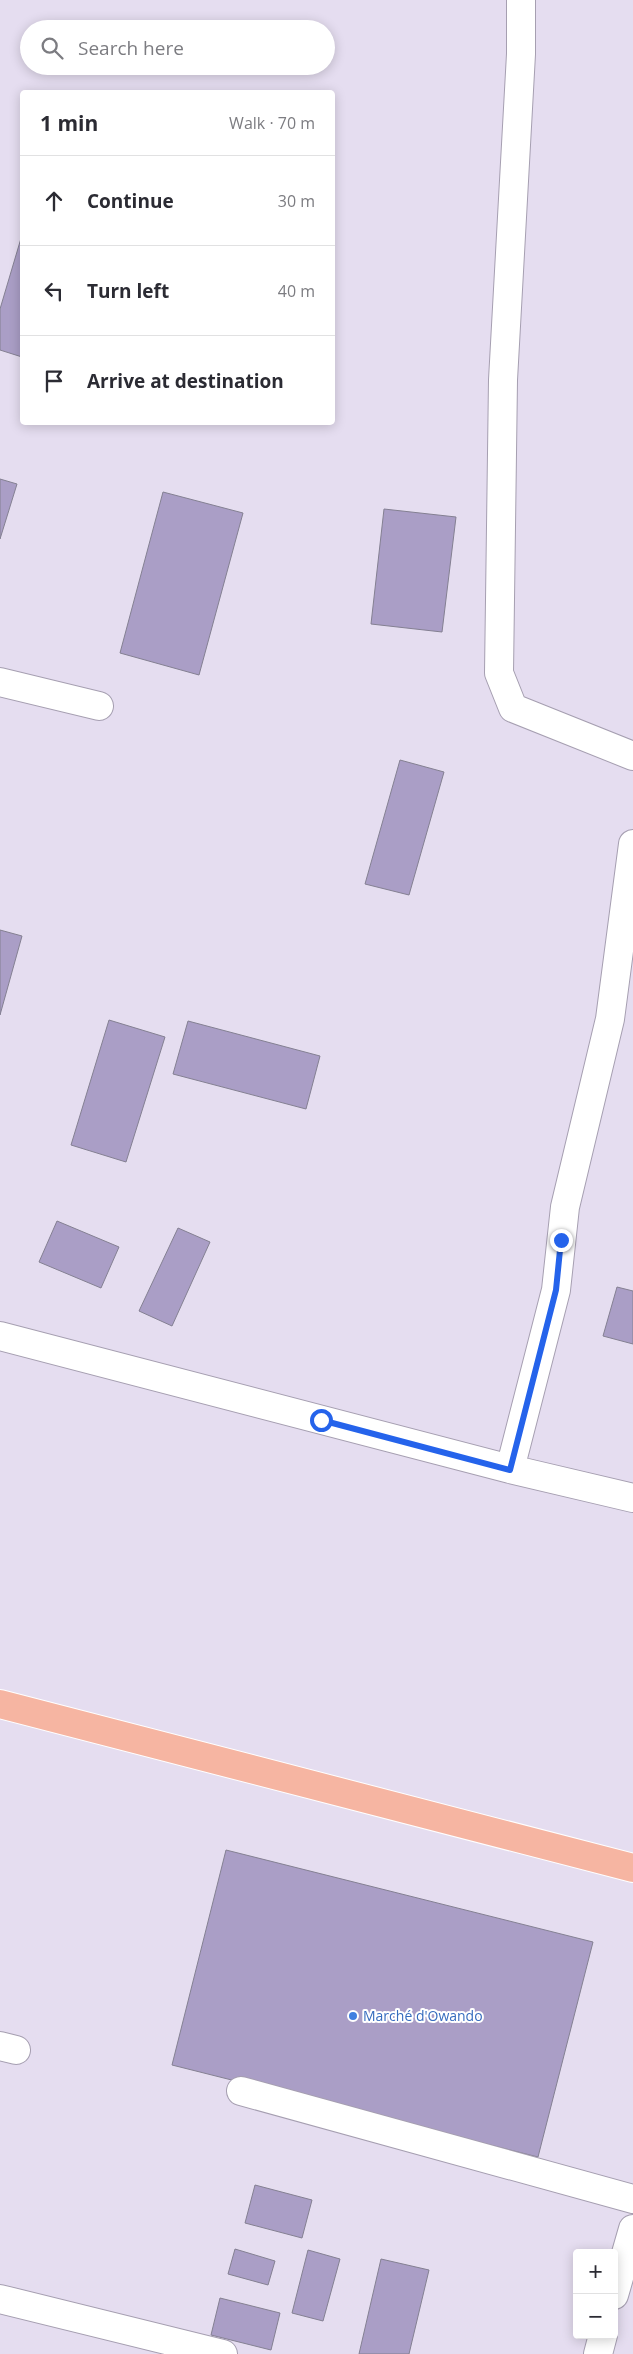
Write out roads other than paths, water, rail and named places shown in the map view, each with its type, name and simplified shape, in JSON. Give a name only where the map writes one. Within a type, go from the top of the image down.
[{"type":"main road","points":[[0,1704],[633,1868]]},
{"type":"street","points":[[521,0],[521,54],[503,380],[500,673],[513,708],[633,756]]},
{"type":"street","points":[[0,682],[99,706]]},
{"type":"street","points":[[510,1470],[556,1290],[565,1207],[610,1018],[633,844]]},
{"type":"street","points":[[0,1336],[510,1470],[633,1498]]},
{"type":"street","points":[[241,2091],[633,2199]]},
{"type":"street","points":[[615,2294],[633,2229]]},
{"type":"street","points":[[0,2299],[223,2354]]},
{"type":"street","points":[[598,2354],[602,2339]]},
{"type":"place","name":"Marché d'Owando","points":[[353,2016]]}]
